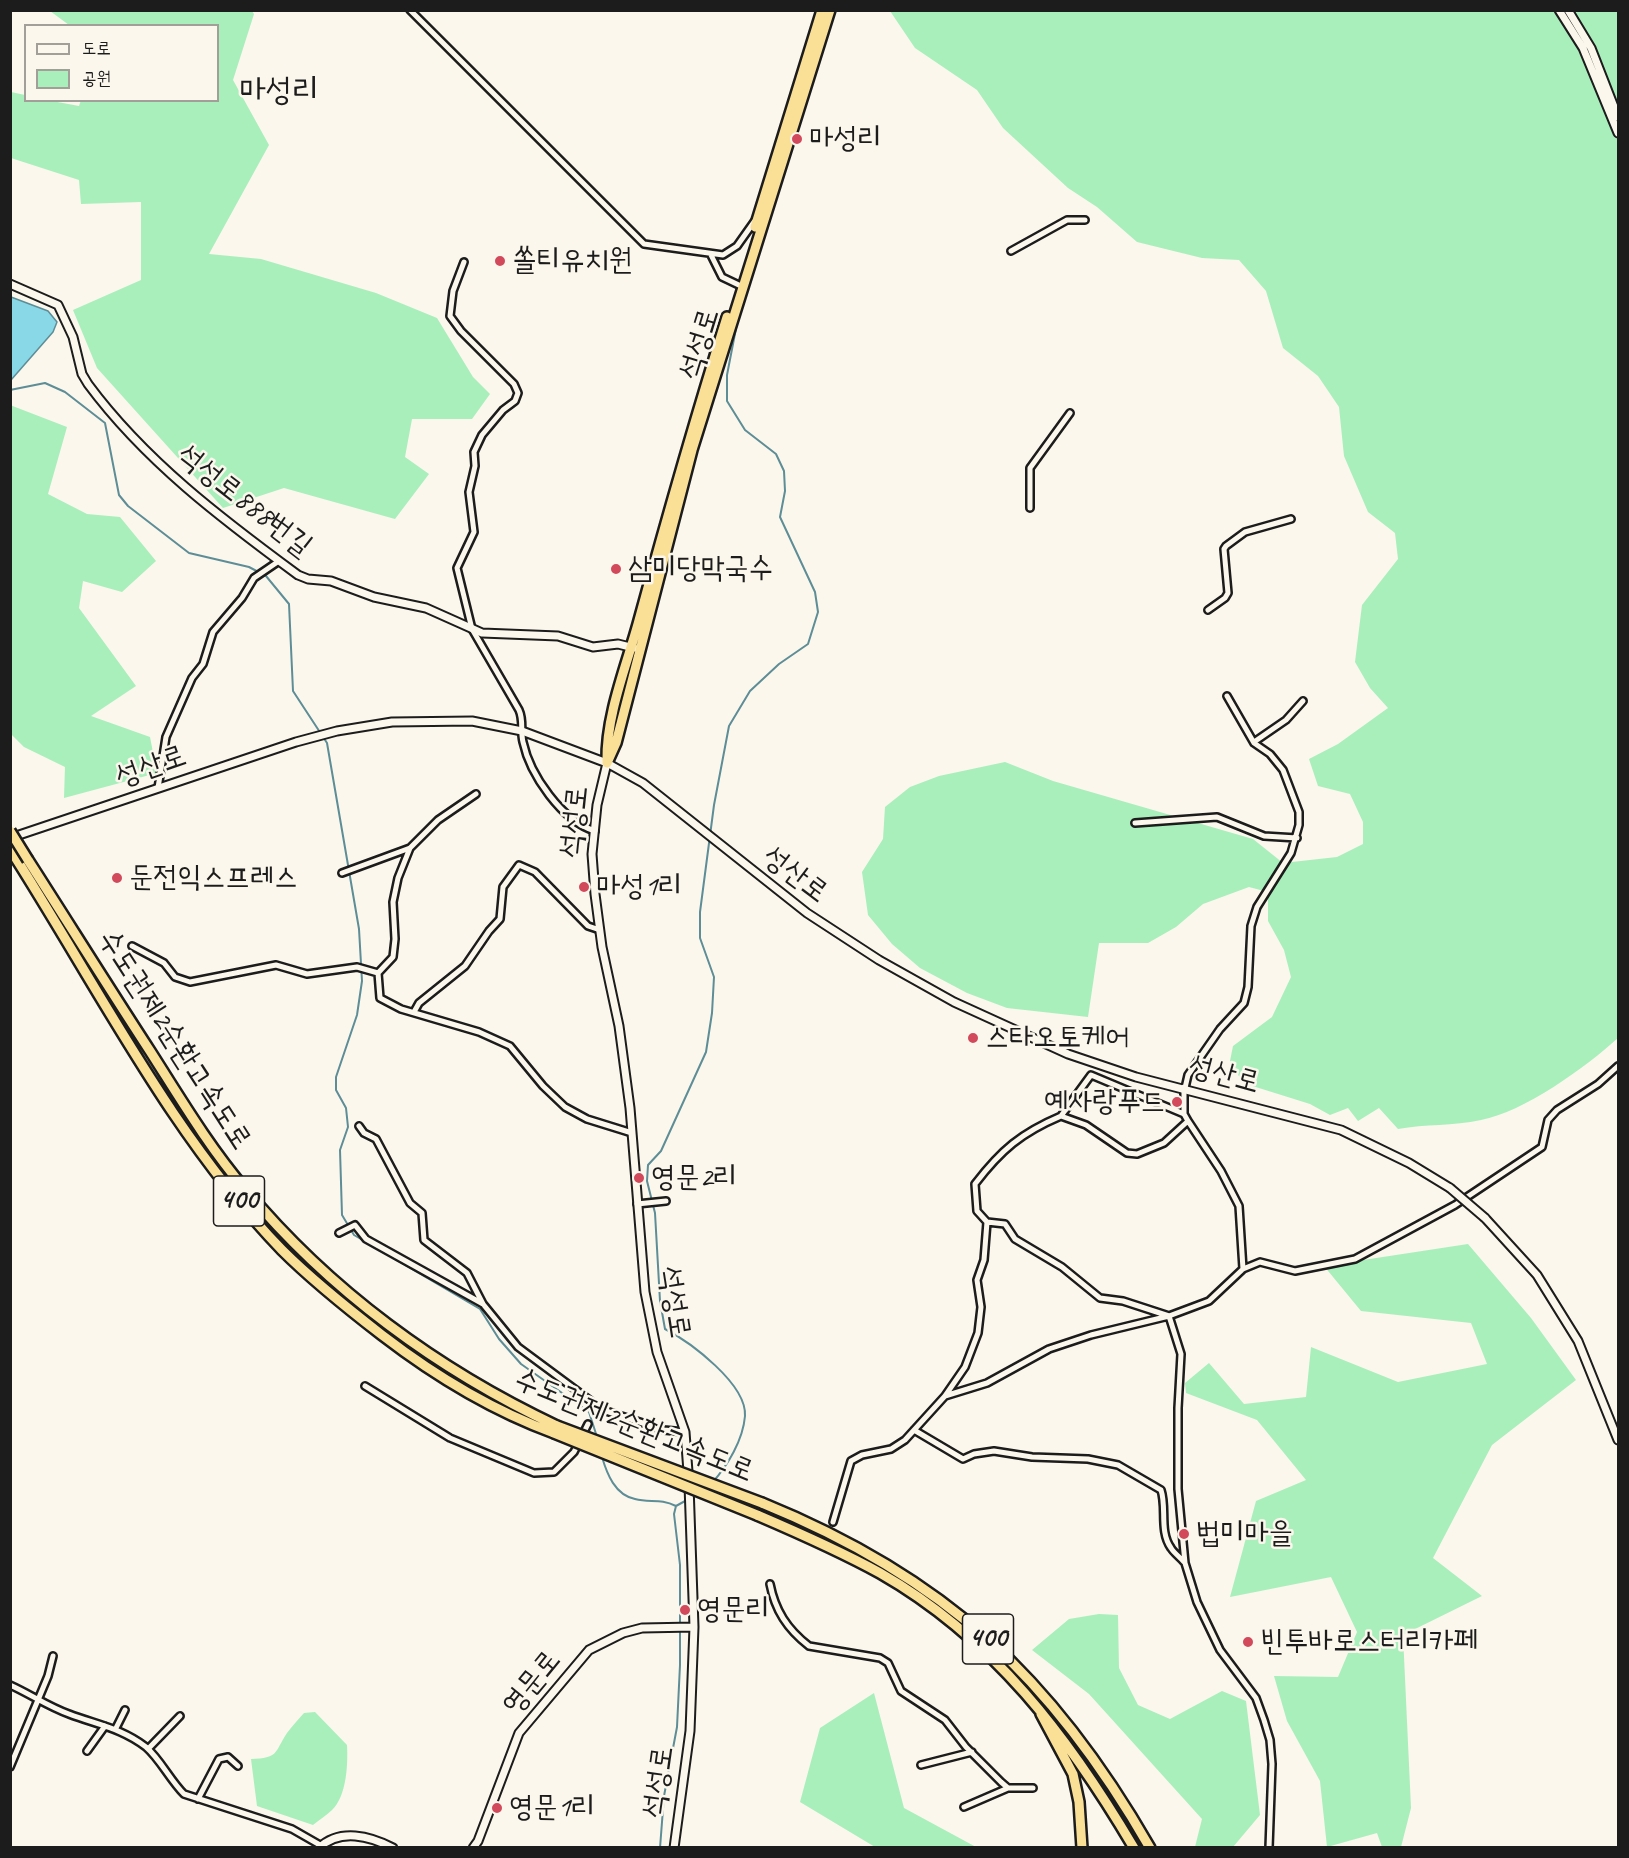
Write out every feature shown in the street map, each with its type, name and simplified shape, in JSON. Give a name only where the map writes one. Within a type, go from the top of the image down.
[{"type":"highway","name":"석성로","points":[[607,763],[616,743],[635,648],[740,286],[814,50],[822,10]]},
{"type":"highway","name":"석성로","points":[[740,286],[759,216],[814,50],[830,10]]},
{"type":"highway","name":"수도권제2순환고속도로","points":[[10,831],[26,865],[199,1148],[244,1208],[281,1249],[332,1296],[410,1356],[502,1412],[762,1503],[816,1526],[873,1555],[927,1589],[988,1638],[1037,1687],[1082,1741],[1150,1848]]},
{"type":"highway","name":"수도권제2순환고속도로","points":[[10,849],[26,865],[199,1127],[244,1188],[277,1225],[356,1298],[426,1353],[555,1429],[829,1546],[905,1590],[962,1632],[1038,1706],[1092,1778],[1134,1848]]},
{"type":"highway","points":[[1038,1706],[1042,1720],[1073,1774],[1079,1802],[1082,1848]]},
{"type":"street","points":[[410,10],[636,239],[644,244],[723,255],[732,250],[759,216]]},
{"type":"street","points":[[1559,10],[1583,48],[1618,133]]},
{"type":"street","points":[[1568,10],[1591,48],[1618,117]]},
{"type":"street","points":[[1011,251],[1066,220],[1085,220]]},
{"type":"street","points":[[711,255],[722,277],[740,286]]},
{"type":"street","points":[[464,262],[453,291],[450,316],[460,331],[514,384],[518,393],[515,400],[503,410],[482,435],[474,452],[475,466],[469,492],[474,532],[457,568],[473,630],[519,710],[523,720],[522,731],[527,753],[545,789],[565,814],[582,827],[595,831]]},
{"type":"street","name":"석성로888번길","points":[[10,284],[58,305],[73,337],[82,374],[98,398],[160,464],[213,511],[279,561],[308,579],[331,581],[374,597],[426,608],[482,633],[558,636],[593,646],[618,644],[635,648]]},
{"type":"street","points":[[1030,508],[1030,468],[1070,413]]},
{"type":"street","points":[[1208,610],[1226,598],[1228,593],[1224,549],[1226,546],[1245,532],[1292,519]]},
{"type":"street","points":[[159,788],[166,737],[192,678],[203,664],[213,632],[242,598],[256,576],[279,561]]},
{"type":"street","points":[[1227,696],[1254,742],[1270,754],[1283,770],[1292,788],[1299,812],[1297,838],[1291,853],[1257,907],[1251,926],[1248,987],[1244,1003],[1220,1029],[1188,1075],[1185,1087],[1184,1114],[1221,1171],[1239,1206],[1243,1269]]},
{"type":"street","points":[[1254,742],[1286,720],[1303,701]]},
{"type":"street","name":"성산로","points":[[10,838],[307,738],[331,732],[392,722],[472,721],[522,731]]},
{"type":"street","points":[[522,731],[607,763]]},
{"type":"street","name":"성산로","points":[[607,763],[643,783],[807,913],[879,960],[954,1002],[1068,1054],[1136,1077],[1185,1087],[1341,1130],[1409,1163],[1450,1188],[1485,1218],[1537,1275],[1578,1341],[1618,1440]]},
{"type":"street","name":"석성로","points":[[607,763],[597,806],[592,854],[600,930],[619,1026],[632,1133],[645,1292],[657,1352],[686,1432],[690,1504],[690,1731],[674,1848]]},
{"type":"street","points":[[476,794],[438,820],[410,848],[404,860],[393,902],[395,939],[393,957],[378,973],[380,998],[387,1003],[479,1032],[510,1046],[543,1086],[565,1107],[588,1119],[632,1133]]},
{"type":"street","points":[[1135,823],[1217,818],[1264,836],[1297,838]]},
{"type":"street","points":[[343,873],[410,848]]},
{"type":"street","points":[[414,1012],[419,1004],[465,966],[485,936],[500,920],[503,887],[519,865],[534,872],[588,926],[600,930]]},
{"type":"street","points":[[132,946],[164,963],[175,977],[190,982],[276,964],[307,974],[357,967],[378,973]]},
{"type":"street","points":[[945,1396],[987,1383],[1049,1349],[1091,1335],[1169,1316],[1209,1301],[1243,1269],[1260,1262],[1295,1271],[1355,1259],[1455,1205],[1542,1147],[1548,1120],[1557,1110],[1598,1084],[1618,1066]]},
{"type":"street","points":[[1169,1316],[1123,1301],[1100,1298],[1062,1267],[1015,1239],[1005,1224],[987,1222],[976,1211],[975,1184],[999,1154],[1018,1138],[1061,1116],[1091,1075],[1184,1114]]},
{"type":"street","points":[[1061,1116],[1086,1125],[1127,1152],[1137,1154],[1164,1143],[1188,1121]]},
{"type":"street","points":[[360,1126],[364,1133],[376,1139],[410,1203],[422,1214],[424,1240],[467,1273],[483,1304],[518,1347],[603,1410],[664,1430],[686,1432]]},
{"type":"street","points":[[637,1204],[666,1201]]},
{"type":"street","points":[[833,1522],[851,1461],[862,1455],[891,1449],[914,1430],[945,1396],[965,1367],[978,1333],[981,1307],[977,1280],[984,1260],[987,1222]]},
{"type":"street","points":[[342,1232],[355,1225],[366,1239],[483,1304]]},
{"type":"street","points":[[1169,1316],[1181,1354],[1178,1489],[1185,1563],[1197,1602],[1220,1650],[1256,1698],[1264,1719],[1270,1740],[1272,1764],[1269,1848]]},
{"type":"street","points":[[365,1386],[450,1438],[534,1473],[554,1472],[574,1452],[588,1424]]},
{"type":"street","points":[[914,1430],[963,1459],[974,1454],[994,1451],[1032,1457],[1088,1459],[1118,1465],[1161,1490],[1164,1500],[1165,1537],[1171,1548],[1185,1563]]},
{"type":"street","points":[[770,1584],[775,1607],[802,1640],[809,1646],[880,1658],[888,1663],[901,1691],[945,1720],[972,1752],[1008,1788]]},
{"type":"street","name":"영문로","points":[[473,1848],[478,1841],[519,1733],[589,1650],[603,1642],[642,1628],[690,1627]]},
{"type":"street","points":[[10,1767],[48,1676],[53,1656]]},
{"type":"street","points":[[10,1685],[66,1713],[116,1728],[148,1749],[171,1781],[184,1794],[292,1829],[319,1846],[347,1835],[375,1839],[393,1848]]},
{"type":"street","points":[[116,1728],[125,1710]]},
{"type":"street","points":[[148,1749],[180,1716]]},
{"type":"street","points":[[87,1751],[105,1726]]},
{"type":"street","points":[[921,1765],[972,1752]]},
{"type":"street","points":[[198,1799],[219,1759],[228,1757],[238,1766]]},
{"type":"street","points":[[964,1807],[1008,1788],[1033,1788]]},
{"type":"green space","points":[[50,11],[252,11],[254,14],[233,80],[269,145],[209,254],[261,259],[376,293],[437,318],[473,377],[490,394],[472,419],[412,419],[405,457],[429,474],[395,519],[284,488],[223,508],[97,368],[73,310],[141,280],[141,202],[81,204],[79,180],[11,158],[11,92],[24,95],[24,102],[57,102],[79,106],[80,102],[219,102],[219,24],[68,24]]},
{"type":"green space","points":[[890,11],[1618,11],[1618,1038],[1554,1087],[1516,1108],[1481,1120],[1398,1129],[1379,1108],[1358,1121],[1348,1108],[1330,1115],[1310,1104],[1243,1083],[1230,1061],[1233,1046],[1272,1017],[1291,977],[1284,950],[1268,921],[1268,892],[1249,887],[1203,904],[1176,927],[1148,943],[1099,943],[1088,1017],[1007,1008],[967,993],[920,968],[892,944],[868,915],[862,872],[883,839],[885,807],[910,787],[939,776],[1005,762],[1053,781],[1253,839],[1283,863],[1337,857],[1363,844],[1363,822],[1350,794],[1318,786],[1309,759],[1338,744],[1388,708],[1370,688],[1355,662],[1362,605],[1398,559],[1395,533],[1368,512],[1344,456],[1339,407],[1318,376],[1283,348],[1266,291],[1239,260],[1202,258],[1137,242],[1097,207],[1068,188],[1003,128],[977,90],[915,48]]},
{"type":"green space","points":[[10,405],[67,427],[48,494],[87,514],[120,517],[156,561],[122,592],[83,581],[79,608],[136,686],[91,716],[150,737],[157,773],[64,798],[65,767],[24,747],[11,734]]},
{"type":"green space","points":[[1468,1244],[1531,1318],[1576,1380],[1492,1445],[1433,1558],[1482,1596],[1403,1635],[1411,1808],[1401,1847],[1382,1847],[1377,1833],[1327,1847],[1320,1781],[1287,1721],[1274,1676],[1338,1677],[1357,1632],[1331,1577],[1230,1597],[1256,1501],[1306,1480],[1257,1420],[1186,1393],[1185,1383],[1209,1363],[1244,1404],[1306,1397],[1311,1347],[1398,1382],[1487,1364],[1471,1323],[1361,1311],[1324,1266]]},
{"type":"green space","points":[[1099,1614],[1118,1615],[1119,1668],[1138,1705],[1170,1719],[1222,1691],[1246,1701],[1260,1815],[1233,1847],[1195,1847],[1202,1819],[1089,1694],[1032,1650],[1069,1619]]},
{"type":"green space","points":[[874,1693],[904,1808],[976,1847],[875,1847],[800,1802],[820,1728]]},
{"type":"green space","points":[[315,1712],[347,1745],[347,1761],[344,1788],[337,1804],[313,1825],[257,1806],[251,1759],[271,1756],[304,1713]]},
{"type":"water","points":[[11,297],[48,311],[57,322],[53,332],[11,380]]},
{"type":"waterway","points":[[712,1483],[724,1468],[738,1443],[744,1425],[743,1404],[737,1391],[715,1365],[665,1329],[660,1301],[655,1213],[647,1181],[648,1165],[661,1151],[706,1052],[712,1013],[714,977],[700,938],[700,912],[714,805],[729,726],[750,691],[779,664],[808,644],[818,612],[815,592],[780,517],[785,491],[784,471],[776,454],[745,430],[727,401],[727,375],[738,318]]},
{"type":"waterway","points":[[10,390],[45,383],[65,392],[105,423],[119,495],[128,506],[189,553],[249,567],[266,576],[289,604],[293,691],[327,743],[359,929],[362,981],[357,1015],[336,1077],[336,1090],[346,1108],[348,1127],[340,1150],[342,1215],[354,1235],[480,1309],[499,1339],[521,1364],[589,1412],[597,1437]]},
{"type":"waterway","points":[[602,1457],[609,1477],[628,1497],[665,1502],[676,1506]]},
{"type":"waterway","points":[[660,1848],[664,1796],[677,1727],[680,1665],[680,1565],[674,1514],[676,1506],[696,1495]]},
{"type":"place","name":"마성리","points":[[797,139]]},
{"type":"place","name":"쏠티유치원","points":[[500,261]]},
{"type":"place","name":"삼미당막국수","points":[[616,569]]},
{"type":"place","name":"둔전익스프레스","points":[[117,878]]},
{"type":"place","name":"마성1리","points":[[584,887]]},
{"type":"place","name":"스타오토케어","points":[[973,1038]]},
{"type":"place","name":"예사랑푸드","points":[[1177,1102]]},
{"type":"place","name":"영문2리","points":[[639,1178]]},
{"type":"place","name":"법미마을","points":[[1184,1534]]},
{"type":"place","name":"영문리","points":[[685,1610]]},
{"type":"place","name":"빈투바로스터리카페","points":[[1248,1642]]},
{"type":"place","name":"영문1리","points":[[497,1808]]},
{"type":"district","name":"마성리","points":[[279,91]]}]
